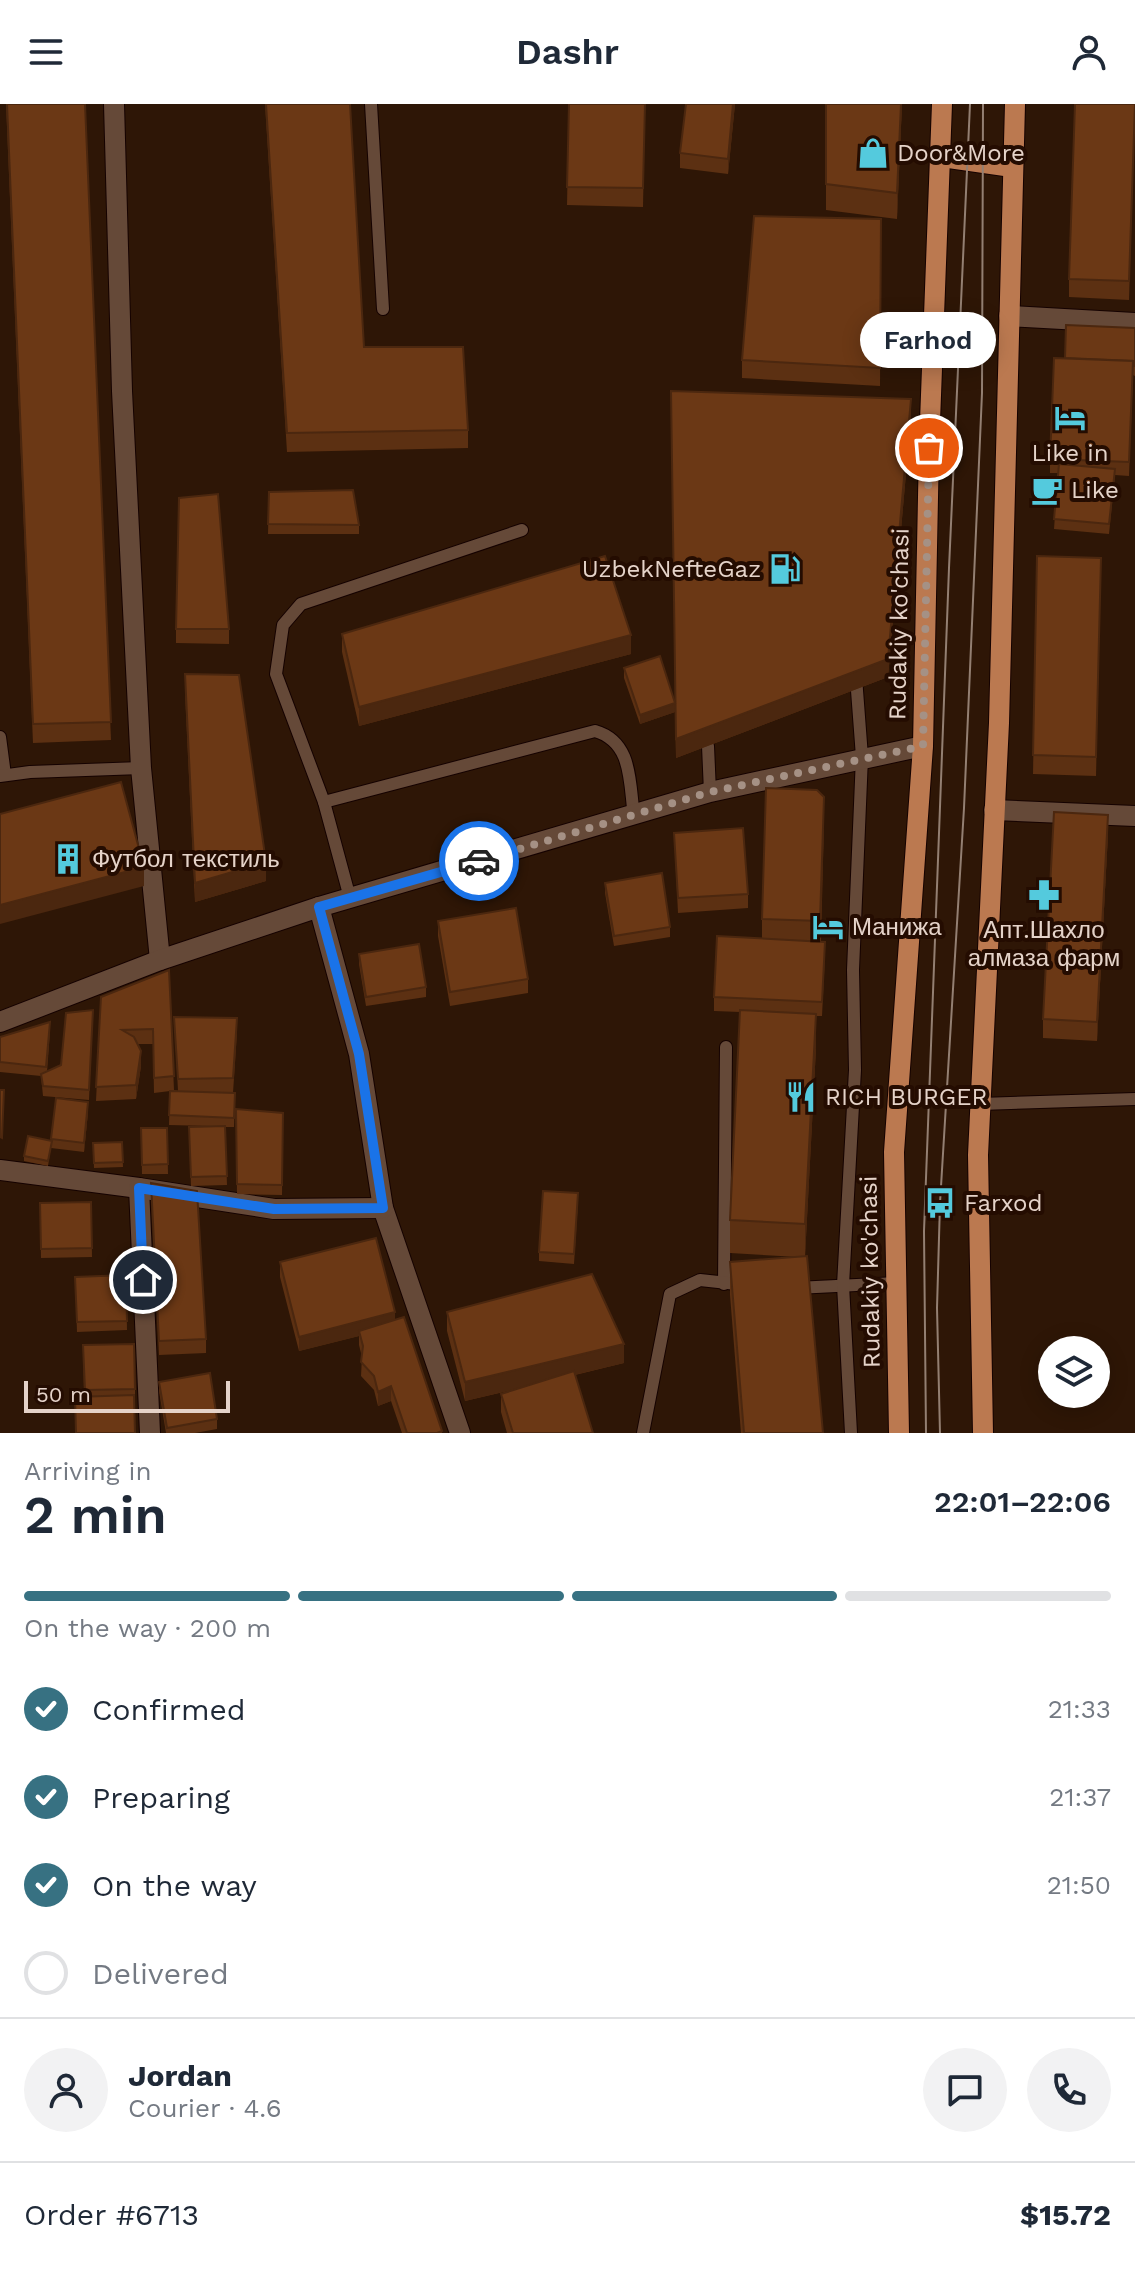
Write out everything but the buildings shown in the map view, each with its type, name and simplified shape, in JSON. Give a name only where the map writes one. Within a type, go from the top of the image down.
[{"type":"main road","name":"Rudakiy ko'chasi","points":[[899,1433],[894,1152],[923,746],[929,448],[942,104]]},
{"type":"main road","points":[[983,1433],[978,1155],[994,810],[1015,104]]},
{"type":"main road","points":[[942,157],[1012,167]]},
{"type":"street","points":[[114,104],[122,391],[141,768],[160,960]]},
{"type":"street","points":[[1009,316],[1135,323]]},
{"type":"street","points":[[0,1022],[160,960],[319,907],[710,792],[923,746]]},
{"type":"street","points":[[994,810],[1135,816]]},
{"type":"street","points":[[319,907],[359,1054],[383,1208],[460,1433]]},
{"type":"street","points":[[0,1170],[274,1209],[383,1208]]},
{"type":"street","points":[[139,1188],[150,1433]]},
{"type":"lane","points":[[371,104],[383,309]]},
{"type":"lane","points":[[907,460],[929,448]]},
{"type":"lane","points":[[350,898],[324,802],[276,674],[283,625],[301,604],[522,530]]},
{"type":"lane","points":[[851,1433],[843,1285],[855,1070],[853,970],[862,757],[856,689],[857,658]]},
{"type":"lane","points":[[324,802],[595,731],[609,735],[624,751],[634,816]]},
{"type":"lane","points":[[0,737],[2,776],[141,768]]},
{"type":"lane","points":[[708,746],[710,792]]},
{"type":"lane","points":[[724,1284],[726,1047]]},
{"type":"lane","points":[[980,1104],[1135,1099]]},
{"type":"lane","points":[[643,1433],[670,1294],[700,1280],[770,1287],[897,1283]]},
{"type":"tram line","points":[[926,1433],[924,1231],[970,104]]},
{"type":"tram line","points":[[940,1433],[937,1308],[940,1203],[964,808],[982,393],[983,104]]},
{"type":"way so far","points":[[479,861],[710,792],[923,746],[929,448]]},
{"type":"place","name":"Door&More","points":[[873,153]]},
{"type":"place","name":"Like in","points":[[1070,418]]},
{"type":"place","name":"Farhod","points":[[929,448]]},
{"type":"place","name":"Like","points":[[1047,490]]},
{"type":"place","name":"UzbekNefteGaz","points":[[785,569]]},
{"type":"place","name":"Футбол текстиль","points":[[68,859]]},
{"type":"place","name":"Апт.Шахло алмаза фарм","points":[[1044,895]]},
{"type":"place","name":"Манижа","points":[[828,927]]},
{"type":"place","name":"RICH BURGER","points":[[801,1097]]},
{"type":"place","name":"Farxod","points":[[940,1203]]},
{"type":"route","points":[[143,1280],[139,1188],[274,1209],[383,1208],[359,1054],[319,907],[479,861]]}]
